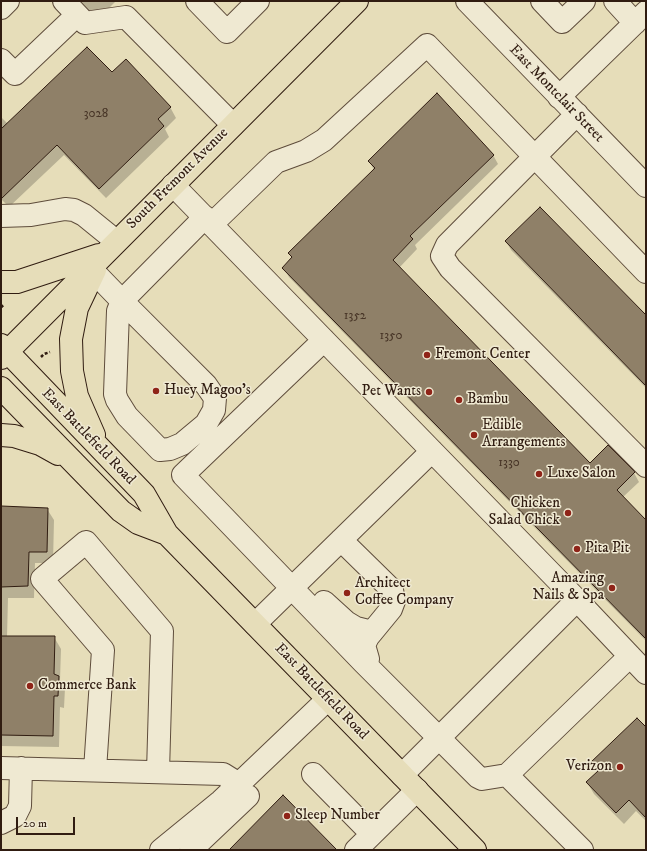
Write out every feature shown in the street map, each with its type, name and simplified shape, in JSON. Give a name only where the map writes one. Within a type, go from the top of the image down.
[{"type":"main road","name":"South Fremont Avenue","points":[[3,352],[105,255],[173,184],[357,1]]},
{"type":"main road","points":[[1,282],[17,282],[105,255]]},
{"type":"main road","points":[[101,450],[77,396],[72,371],[71,339],[77,308],[105,255]]},
{"type":"main road","name":"East Battlefield Road","points":[[3,352],[144,494],[167,534],[475,850]]},
{"type":"main road","name":"East Battlefield Road","points":[[1,388],[121,511],[138,523],[167,534]]},
{"type":"main road","points":[[1,435],[14,436],[40,444],[72,461]]},
{"type":"street","points":[[1,8],[8,1]]},
{"type":"street","points":[[197,1],[227,32],[258,1]]},
{"type":"street","name":"East Montclair Street","points":[[467,1],[646,186]]},
{"type":"street","points":[[542,1],[562,22],[584,1]]},
{"type":"street","points":[[559,97],[640,18],[614,1]]},
{"type":"street","points":[[1,60],[15,74],[71,8],[85,23],[126,17],[233,124]]},
{"type":"street","points":[[630,656],[507,775],[482,779],[478,777],[364,663],[127,416],[117,400],[116,394],[118,311],[122,301],[208,221],[276,162],[306,151],[324,140],[427,45],[646,272]]},
{"type":"street","points":[[577,114],[447,245],[442,256],[450,268],[646,466]]},
{"type":"street","points":[[173,184],[646,672]]},
{"type":"street","points":[[1,216],[31,215],[65,209],[74,210],[84,215],[105,255],[122,301],[206,385],[215,398],[239,422]]},
{"type":"street","points":[[183,475],[324,340]]},
{"type":"street","points":[[160,450],[170,449],[182,444],[206,424],[214,410],[215,398]]},
{"type":"street","points":[[255,624],[295,592],[341,540],[432,451]]},
{"type":"street","points":[[341,540],[392,590],[394,601],[391,609],[372,632],[364,645],[368,659]]},
{"type":"street","points":[[95,770],[103,650],[42,579],[86,542],[162,631],[158,772]]},
{"type":"street","points":[[295,592],[312,595],[322,600],[346,622],[356,628],[372,632]]},
{"type":"street","points":[[356,850],[372,834],[410,783],[439,738],[577,600]]},
{"type":"street","points":[[161,850],[333,704]]},
{"type":"street","points":[[191,850],[333,704]]},
{"type":"street","points":[[1,823],[15,816],[20,806],[11,768],[223,774],[233,778],[239,784]]},
{"type":"street","points":[[312,774],[372,834]]},
{"type":"street","points":[[507,775],[582,850]]},
{"type":"path","points":[[1,305],[4,308]]},
{"type":"path","points":[[41,351],[44,354]]},
{"type":"path","points":[[38,360],[44,354],[53,352]]},
{"type":"building","points":[[87,47],[112,72],[126,59],[171,107],[158,119],[164,126],[99,189],[57,145],[1,199],[1,129]]},
{"type":"building","name":"Fremont Center","points":[[437,93],[494,155],[410,236],[413,239],[393,260],[590,463],[608,445],[635,472],[617,490],[646,520],[646,639],[282,268],[292,257],[288,253],[375,168],[368,161]]},
{"type":"building","points":[[540,207],[646,315],[646,386],[505,241]]},
{"type":"building","points":[[1,506],[48,508],[47,552],[29,552],[28,586],[1,587]]},
{"type":"building","name":"Commerce Bank","points":[[1,636],[55,636],[54,674],[59,676],[58,696],[54,696],[53,736],[1,735]]},
{"type":"building","name":"Verizon","points":[[637,718],[646,727],[646,818],[629,800],[616,813],[586,782],[598,771],[590,763]]},
{"type":"building","points":[[283,795],[337,850],[229,850]]},
{"type":"place","name":"Fremont Center","points":[[427,355]]},
{"type":"place","name":"Huey Magoo's","points":[[156,391]]},
{"type":"place","name":"Pet Wants","points":[[429,392]]},
{"type":"place","name":"Bambu","points":[[459,400]]},
{"type":"place","name":"Edible Arrangements","points":[[474,435]]},
{"type":"place","name":"Luxe Salon","points":[[539,474]]},
{"type":"place","name":"Chicken Salad Chick","points":[[568,513]]},
{"type":"place","name":"Pita Pit","points":[[577,549]]},
{"type":"place","name":"Amazing Nails & Spa","points":[[612,588]]},
{"type":"place","name":"Architect Coffee Company","points":[[347,593]]},
{"type":"place","name":"Commerce Bank","points":[[30,686]]},
{"type":"place","name":"Verizon","points":[[620,767]]},
{"type":"place","name":"Sleep Number","points":[[287,816]]}]
